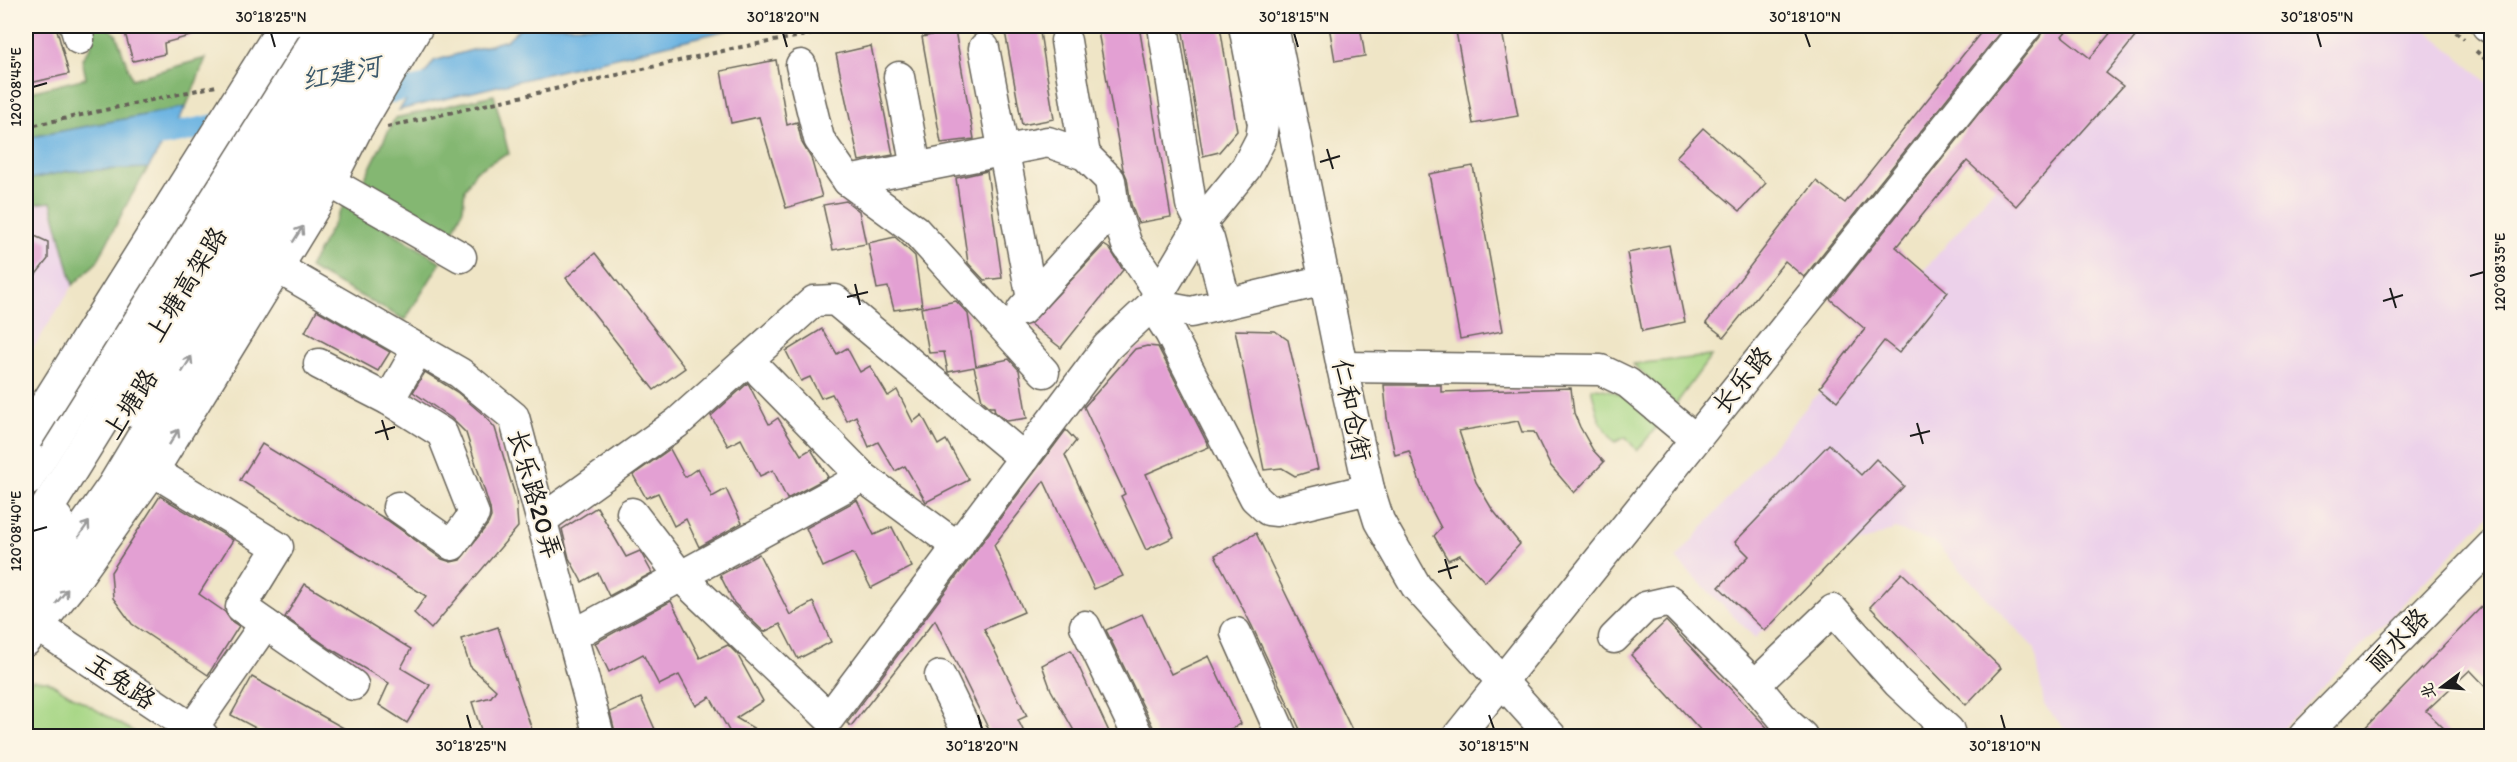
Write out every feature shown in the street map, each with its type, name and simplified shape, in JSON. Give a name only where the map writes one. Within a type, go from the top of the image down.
[{"type":"main road","name":"上塘高架路","points":[[26,542],[347,26]]},
{"type":"main road","name":"上塘路","points":[[26,568],[240,237],[368,26]]},
{"type":"main road","points":[[30,626],[391,26]]},
{"type":"main road","name":"上塘高架路","points":[[26,480],[284,28]]},
{"type":"main road","points":[[26,455],[224,116],[284,28]]},
{"type":"main road","points":[[26,438],[284,28]]},
{"type":"street","points":[[30,626],[73,583],[153,471],[330,182],[356,131],[418,26]]},
{"type":"street","points":[[1163,26],[1191,204],[1209,239],[1226,303]]},
{"type":"street","points":[[632,513],[681,578],[829,718],[1107,347],[1156,299],[1201,223],[1246,168],[1261,139],[1261,114],[1244,26]]},
{"type":"street","name":"仁和仓街","points":[[1274,26],[1342,367],[1369,489],[1379,521],[1416,586],[1551,736]]},
{"type":"street","name":"长乐路","points":[[1458,736],[2027,26]]},
{"type":"street","points":[[2487,26],[2492,29]]},
{"type":"street","points":[[1066,42],[1085,155]]},
{"type":"street","points":[[984,48],[1032,299]]},
{"type":"street","points":[[801,65],[819,139],[848,181],[915,230],[1044,372]]},
{"type":"street","points":[[898,77],[916,168]]},
{"type":"street","points":[[26,411],[224,116]]},
{"type":"street","points":[[848,181],[1048,142],[1085,155],[1110,180],[1114,208],[1127,245],[1255,498],[1282,521],[1369,489]]},
{"type":"street","points":[[330,182],[461,256]]},
{"type":"street","points":[[1004,330],[1114,208]]},
{"type":"street","name":"长乐路20弄","points":[[278,268],[460,373],[514,417],[599,736]]},
{"type":"street","points":[[1156,299],[1191,312],[1325,280]]},
{"type":"street","points":[[543,519],[677,423],[814,301],[835,300],[1024,458]]},
{"type":"street","points":[[389,400],[418,348]]},
{"type":"street","points":[[319,364],[389,400],[442,433],[474,514],[452,545],[398,507]]},
{"type":"street","points":[[1342,367],[1601,370],[1628,383],[1695,439]]},
{"type":"street","points":[[761,373],[863,477],[958,547]]},
{"type":"street","points":[[153,471],[278,547],[241,607],[353,685]]},
{"type":"street","points":[[573,635],[863,477]]},
{"type":"street","name":"丽水路","points":[[2304,736],[2492,545]]},
{"type":"street","points":[[1614,638],[1645,607],[1671,601],[1802,736]]},
{"type":"street","points":[[1755,685],[1833,610],[1898,682],[1949,731],[1950,736]]},
{"type":"street","points":[[197,733],[265,624]]},
{"type":"street","name":"玉兔路","points":[[30,626],[197,733]]},
{"type":"street","points":[[1085,626],[1138,736]]},
{"type":"street","points":[[1236,633],[1282,736]]},
{"type":"street","points":[[940,676],[969,736]]},
{"type":"path","points":[[356,131],[392,126],[736,48],[855,26]]},
{"type":"path","points":[[26,127],[224,116]]},
{"type":"shaded area","points":[[2134,26],[2422,26],[2491,85],[2491,513],[2275,736],[2071,736],[2044,705],[2035,649],[1934,542],[1895,529],[1833,555],[1755,638],[1676,559]]},
{"type":"shaded area","points":[[51,202],[73,285],[26,360],[26,205]]},
{"type":"green space","points":[[90,26],[105,26],[116,34],[132,79],[206,58],[186,107],[26,138],[26,93],[86,78],[82,59],[91,46]]},
{"type":"green space","points":[[494,95],[509,154],[476,171],[465,189],[463,209],[451,236],[362,184],[395,118]]},
{"type":"green space","points":[[148,168],[97,262],[73,285],[51,202],[26,205],[26,180],[68,171]]},
{"type":"green space","points":[[345,203],[441,262],[405,320],[309,268]]},
{"type":"green space","points":[[1711,356],[1676,404],[1633,364]]},
{"type":"green space","points":[[1591,388],[1621,394],[1659,424],[1637,451],[1626,437],[1615,442],[1600,422]]},
{"type":"green space","points":[[32,680],[47,681],[141,736],[26,736],[26,689]]},
{"type":"water","points":[[531,26],[744,26],[399,110],[434,61],[507,40],[520,28]]},
{"type":"water","points":[[186,107],[148,168],[68,171],[26,180],[26,138]]},
{"type":"building","points":[[26,26],[56,26],[69,74],[26,84]]},
{"type":"building","points":[[123,26],[207,26],[208,31],[164,43],[165,54],[133,61]]},
{"type":"building","points":[[1004,26],[1039,26],[1054,119],[1022,125]]},
{"type":"building","points":[[1097,26],[1139,26],[1171,217],[1138,223],[1123,169]]},
{"type":"building","points":[[1182,26],[1220,26],[1237,131],[1219,152],[1203,156]]},
{"type":"building","points":[[1329,26],[1360,26],[1365,56],[1335,61]]},
{"type":"building","points":[[1455,26],[1501,26],[1518,116],[1473,124]]},
{"type":"building","points":[[1986,26],[2005,26],[1804,277],[1785,261],[1724,337],[1706,323],[1816,181],[1845,203]]},
{"type":"building","points":[[2044,26],[2071,26],[2062,36],[2090,58],[2116,26],[2144,26],[2106,73],[2123,86],[2016,206],[1967,161],[1896,247],[1948,292],[1899,353],[1884,341],[1837,401],[1820,387],[1865,329],[1830,299],[2040,37]]},
{"type":"building","points":[[955,30],[974,139],[941,143],[922,37]]},
{"type":"building","points":[[871,46],[893,155],[859,161],[836,54]]},
{"type":"building","points":[[776,60],[787,125],[797,122],[802,143],[811,158],[822,197],[786,208],[759,117],[731,123],[721,71]]},
{"type":"building","points":[[1703,128],[1766,183],[1740,211],[1676,157]]},
{"type":"building","points":[[1473,166],[1503,331],[1460,339],[1429,174]]},
{"type":"building","points":[[987,171],[1002,278],[984,280],[968,263],[956,178]]},
{"type":"building","points":[[846,201],[859,211],[866,244],[833,250],[823,205]]},
{"type":"building","points":[[26,232],[48,242],[48,259],[26,287]]},
{"type":"building","points":[[895,237],[915,256],[922,306],[894,310],[888,287],[877,289],[868,243]]},
{"type":"building","points":[[1104,245],[1110,249],[1123,270],[1061,348],[1030,324]]},
{"type":"building","points":[[1669,245],[1685,322],[1642,331],[1627,253]]},
{"type":"building","points":[[595,253],[685,368],[654,390],[566,278]]},
{"type":"building","points":[[956,301],[968,314],[976,366],[1009,359],[1019,370],[1027,418],[1007,421],[995,412],[994,407],[990,407],[982,400],[974,367],[948,372],[944,352],[929,353],[921,308]]},
{"type":"building","points":[[317,310],[390,352],[378,371],[305,332]]},
{"type":"building","points":[[822,329],[837,354],[847,348],[860,372],[870,366],[888,396],[897,390],[913,422],[922,415],[938,445],[946,440],[969,480],[926,502],[905,466],[895,471],[878,442],[869,447],[856,416],[847,421],[832,394],[821,398],[810,377],[801,381],[786,351]]},
{"type":"building","points":[[1235,330],[1275,331],[1288,340],[1318,469],[1295,476],[1282,468],[1264,470]]},
{"type":"building","points":[[1147,346],[1158,347],[1209,447],[1146,474],[1174,537],[1146,550],[1121,496],[1125,494],[1084,407],[1135,349]]},
{"type":"building","points":[[425,372],[457,392],[495,428],[516,499],[518,527],[431,629],[414,613],[426,596],[240,480],[262,444],[387,520],[442,559],[451,562],[460,560],[488,524],[491,517],[490,508],[466,433],[451,418],[413,392]]},
{"type":"building","points":[[748,383],[769,424],[778,418],[801,455],[811,449],[828,477],[787,499],[773,470],[760,476],[741,439],[728,446],[711,416]]},
{"type":"building","points":[[1384,385],[1441,385],[1441,392],[1571,388],[1574,413],[1580,427],[1593,450],[1604,462],[1574,493],[1550,465],[1534,432],[1522,432],[1518,421],[1459,431],[1476,482],[1492,509],[1520,544],[1485,582],[1460,555],[1448,560],[1434,536],[1441,528],[1426,499],[1409,451],[1395,455],[1387,418]]},
{"type":"building","points":[[1066,430],[1076,441],[1065,455],[1123,576],[1094,589],[1044,481],[994,545],[1024,612],[984,629],[1027,716],[1018,720],[1026,736],[992,736],[935,620],[851,726],[847,723]]},
{"type":"building","points":[[1829,444],[1861,475],[1876,459],[1904,486],[1765,631],[1719,587],[1749,556],[1735,542]]},
{"type":"building","points":[[670,449],[685,477],[698,468],[712,497],[726,489],[742,523],[699,547],[686,519],[674,526],[658,493],[646,498],[633,475]]},
{"type":"building","points":[[160,496],[233,540],[199,594],[225,612],[231,621],[239,626],[208,675],[132,624],[113,598],[111,572]]},
{"type":"building","points":[[857,500],[874,535],[892,527],[912,567],[871,588],[853,553],[823,567],[806,528]]},
{"type":"building","points":[[597,507],[626,557],[640,551],[652,573],[609,596],[598,573],[582,582],[569,558],[562,529]]},
{"type":"building","points":[[1256,533],[1355,736],[1303,736],[1252,626],[1215,555]]},
{"type":"building","points":[[759,554],[790,615],[813,602],[831,642],[798,659],[780,624],[764,632],[734,603],[720,575]]},
{"type":"building","points":[[1902,573],[2001,668],[1966,705],[1870,607]]},
{"type":"building","points":[[305,584],[411,649],[401,668],[430,685],[407,723],[379,705],[389,683],[331,649],[285,617]]},
{"type":"building","points":[[2492,596],[2492,693],[2470,670],[2426,711],[2452,736],[2357,736]]},
{"type":"building","points":[[671,601],[700,658],[728,645],[737,654],[763,701],[736,718],[767,736],[732,736],[710,697],[696,706],[679,675],[659,685],[643,654],[609,672],[595,643]]},
{"type":"building","points":[[1142,614],[1171,674],[1209,656],[1241,724],[1217,736],[1155,736],[1154,729],[1106,630]]},
{"type":"building","points":[[1666,621],[1775,736],[1706,736],[1631,655]]},
{"type":"building","points":[[498,627],[534,736],[483,736],[472,702],[491,697],[496,690],[470,666],[461,639]]},
{"type":"building","points":[[1071,650],[1111,736],[1077,736],[1051,690],[1042,665]]},
{"type":"building","points":[[252,677],[358,736],[271,736],[231,715]]},
{"type":"building","points":[[641,698],[658,736],[616,736],[610,712]]},
{"type":"waterway","name":"红建河","points":[[367,97],[444,82]]},
{"type":"waterway","name":"红建河","points":[[140,140],[231,122]]}]
